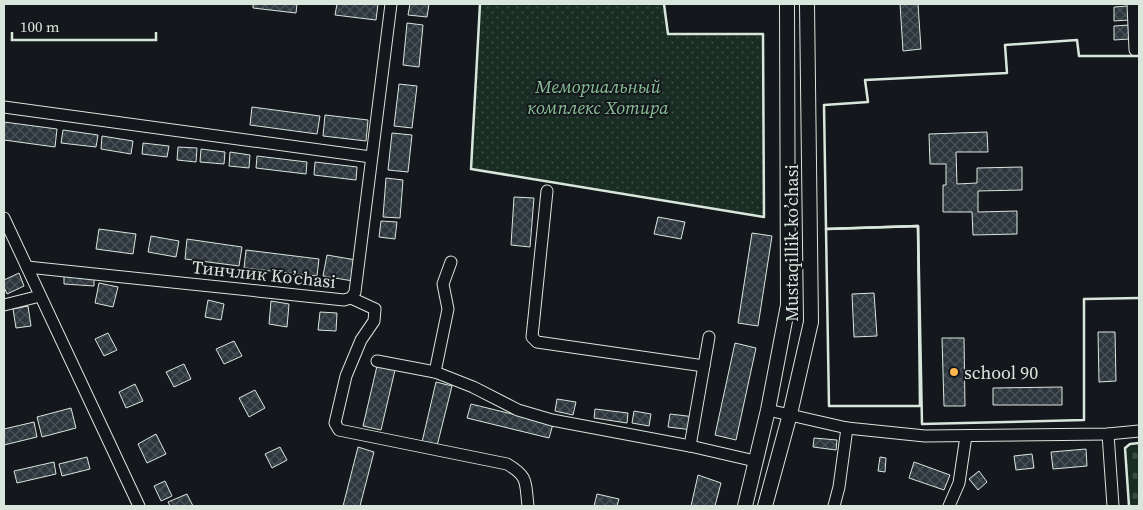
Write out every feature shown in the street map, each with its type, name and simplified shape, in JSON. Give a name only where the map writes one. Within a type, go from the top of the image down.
[{"type":"main road","name":"Mustaqillik ko’chasi","points":[[745,506],[768,410],[788,305],[787,4]]},
{"type":"main road","name":"Mustaqillik ko’chasi","points":[[765,506],[790,414],[811,322],[807,4]]},
{"type":"street","name":"Тинчлик Ko’chasi","points":[[27,267],[344,300],[351,298],[355,292],[391,4]]},
{"type":"street","points":[[1132,4],[1135,50]]},
{"type":"street","points":[[4,107],[371,157]]},
{"type":"street","points":[[547,191],[532,337],[538,342],[704,366]]},
{"type":"street","points":[[4,218],[139,506]]},
{"type":"street","points":[[435,372],[448,309],[443,284],[451,262]]},
{"type":"street","points":[[4,305],[40,296]]},
{"type":"street","points":[[351,298],[375,309],[374,321],[361,340],[346,376],[335,423],[339,430],[507,464],[525,478],[528,506]]},
{"type":"street","points":[[690,446],[709,337]]},
{"type":"street","points":[[377,361],[435,372],[473,387],[518,410],[552,420],[690,446],[755,461]]},
{"type":"street","points":[[768,410],[847,428],[925,436],[1108,434],[1139,431]]},
{"type":"street","points":[[834,506],[839,487],[847,428]]},
{"type":"street","points":[[1108,434],[1113,506]]},
{"type":"street","points":[[949,506],[959,483],[966,436]]},
{"type":"green space","name":"Мемориальный комплекс Хотира","points":[[480,4],[664,4],[668,34],[763,34],[764,217],[471,169]]},
{"type":"green space","points":[[1139,443],[1139,506],[1129,506],[1125,448],[1130,444]]},
{"type":"building","points":[[253,4],[297,4],[296,13],[253,8]]},
{"type":"building","points":[[337,4],[378,4],[376,20],[335,15]]},
{"type":"building","points":[[410,4],[429,4],[427,17],[408,15]]},
{"type":"building","points":[[900,4],[918,4],[921,49],[903,51]]},
{"type":"building","points":[[1128,6],[1129,20],[1114,21],[1114,7]]},
{"type":"building","points":[[407,23],[423,25],[419,67],[403,65]]},
{"type":"building","points":[[1129,25],[1129,39],[1114,40],[1114,26]]},
{"type":"building","points":[[399,84],[417,86],[412,128],[394,126]]},
{"type":"building","points":[[252,107],[320,116],[317,134],[250,125]]},
{"type":"building","points":[[325,115],[368,120],[366,141],[323,136]]},
{"type":"building","points":[[4,122],[57,129],[55,147],[4,140]]},
{"type":"building","points":[[63,130],[98,135],[96,147],[61,143]]},
{"type":"building","points":[[987,132],[988,152],[956,152],[957,184],[977,183],[977,168],[1022,167],[1022,190],[978,191],[978,212],[1017,211],[1017,234],[973,235],[972,212],[943,212],[943,185],[946,185],[946,164],[930,164],[929,134]]},
{"type":"building","points":[[392,133],[412,135],[408,172],[388,170]]},
{"type":"building","points":[[102,136],[133,141],[131,154],[101,149]]},
{"type":"building","points":[[143,143],[169,146],[167,157],[142,154]]},
{"type":"building","points":[[178,147],[197,148],[196,162],[177,160]]},
{"type":"building","points":[[201,149],[225,152],[224,164],[200,162]]},
{"type":"building","points":[[230,152],[250,155],[249,168],[229,166]]},
{"type":"building","points":[[257,156],[307,162],[306,174],[256,168]]},
{"type":"building","points":[[315,162],[357,167],[356,180],[314,175]]},
{"type":"building","points":[[386,178],[403,180],[400,218],[383,217]]},
{"type":"building","points":[[514,197],[534,198],[530,247],[511,245]]},
{"type":"building","points":[[658,217],[685,222],[681,239],[654,234]]},
{"type":"building","points":[[381,221],[397,222],[395,239],[379,237]]},
{"type":"building","points":[[99,229],[136,234],[133,254],[96,249]]},
{"type":"building","points":[[752,233],[772,236],[758,326],[738,323]]},
{"type":"building","points":[[151,236],[179,241],[176,257],[148,252]]},
{"type":"building","points":[[187,239],[242,247],[239,266],[185,259]]},
{"type":"building","points":[[246,250],[319,259],[317,276],[244,268]]},
{"type":"building","points":[[327,255],[356,260],[353,281],[323,276]]},
{"type":"building","points":[[19,273],[24,286],[7,294],[4,280]]},
{"type":"building","points":[[64,273],[94,275],[94,286],[64,284]]},
{"type":"building","points":[[99,283],[118,287],[113,307],[95,303]]},
{"type":"building","points":[[874,293],[877,336],[854,337],[852,294]]},
{"type":"building","points":[[208,300],[224,304],[221,320],[205,317]]},
{"type":"building","points":[[271,301],[289,304],[287,327],[269,324]]},
{"type":"building","points":[[28,306],[31,326],[16,328],[13,309]]},
{"type":"building","points":[[320,312],[337,313],[336,331],[318,330]]},
{"type":"building","points":[[1098,332],[1115,332],[1116,381],[1099,382]]},
{"type":"building","points":[[108,333],[117,350],[104,356],[95,339]]},
{"type":"building","name":"school 90","points":[[942,338],[964,338],[965,406],[944,406]]},
{"type":"building","points":[[234,341],[242,356],[224,364],[216,349]]},
{"type":"building","points":[[735,343],[756,348],[736,440],[715,435]]},
{"type":"building","points":[[184,364],[191,379],[174,387],[166,372]]},
{"type":"building","points":[[377,366],[395,370],[381,430],[363,426]]},
{"type":"building","points":[[436,382],[452,386],[437,446],[422,442]]},
{"type":"building","points":[[135,384],[143,401],[126,408],[119,392]]},
{"type":"building","name":"school 90","points":[[1062,387],[1062,405],[993,405],[993,388]]},
{"type":"building","points":[[255,390],[265,408],[249,417],[239,398]]},
{"type":"building","points":[[557,399],[576,402],[573,415],[555,411]]},
{"type":"building","points":[[471,404],[553,424],[549,438],[467,418]]},
{"type":"building","points":[[71,408],[76,428],[42,437],[37,417]]},
{"type":"building","points":[[595,409],[628,413],[627,423],[594,418]]},
{"type":"building","points":[[634,411],[651,414],[649,426],[632,423]]},
{"type":"building","points":[[670,414],[695,417],[693,430],[668,427]]},
{"type":"building","points":[[34,422],[37,437],[4,445],[4,429]]},
{"type":"building","points":[[156,434],[166,454],[147,463],[138,444]]},
{"type":"building","points":[[814,438],[837,440],[836,450],[813,447]]},
{"type":"building","points":[[280,447],[287,460],[272,468],[265,454]]},
{"type":"building","points":[[358,447],[374,452],[360,506],[343,506]]},
{"type":"building","points":[[1086,449],[1087,466],[1053,469],[1051,452]]},
{"type":"building","points":[[1032,454],[1034,468],[1016,470],[1014,456]]},
{"type":"building","points":[[87,457],[90,469],[62,476],[59,464]]},
{"type":"building","points":[[880,457],[886,458],[885,472],[878,471]]},
{"type":"building","points":[[54,462],[56,474],[17,483],[14,471]]},
{"type":"building","points":[[914,462],[950,475],[944,490],[909,478]]},
{"type":"building","points":[[979,471],[987,482],[978,490],[969,479]]},
{"type":"building","points":[[698,475],[721,483],[715,506],[691,506]]},
{"type":"building","points":[[165,481],[172,496],[161,501],[154,486]]},
{"type":"building","points":[[187,494],[193,506],[170,506],[168,502]]},
{"type":"building","points":[[597,494],[619,499],[617,506],[594,506]]},
{"type":"wall","points":[[480,4],[471,169],[764,217],[763,34],[668,34],[664,4]]},
{"type":"wall","points":[[1139,56],[1079,56],[1077,40],[1005,45],[1007,73],[865,80],[868,102],[824,105],[826,229],[918,226],[922,424],[1084,420],[1084,299],[1139,298]]},
{"type":"wall","points":[[918,226],[920,406],[829,406],[826,229],[918,226]]},
{"type":"wall","points":[[1129,506],[1125,448],[1130,444],[1139,443]]},
{"type":"place","name":"school 90","points":[[954,372]]}]
